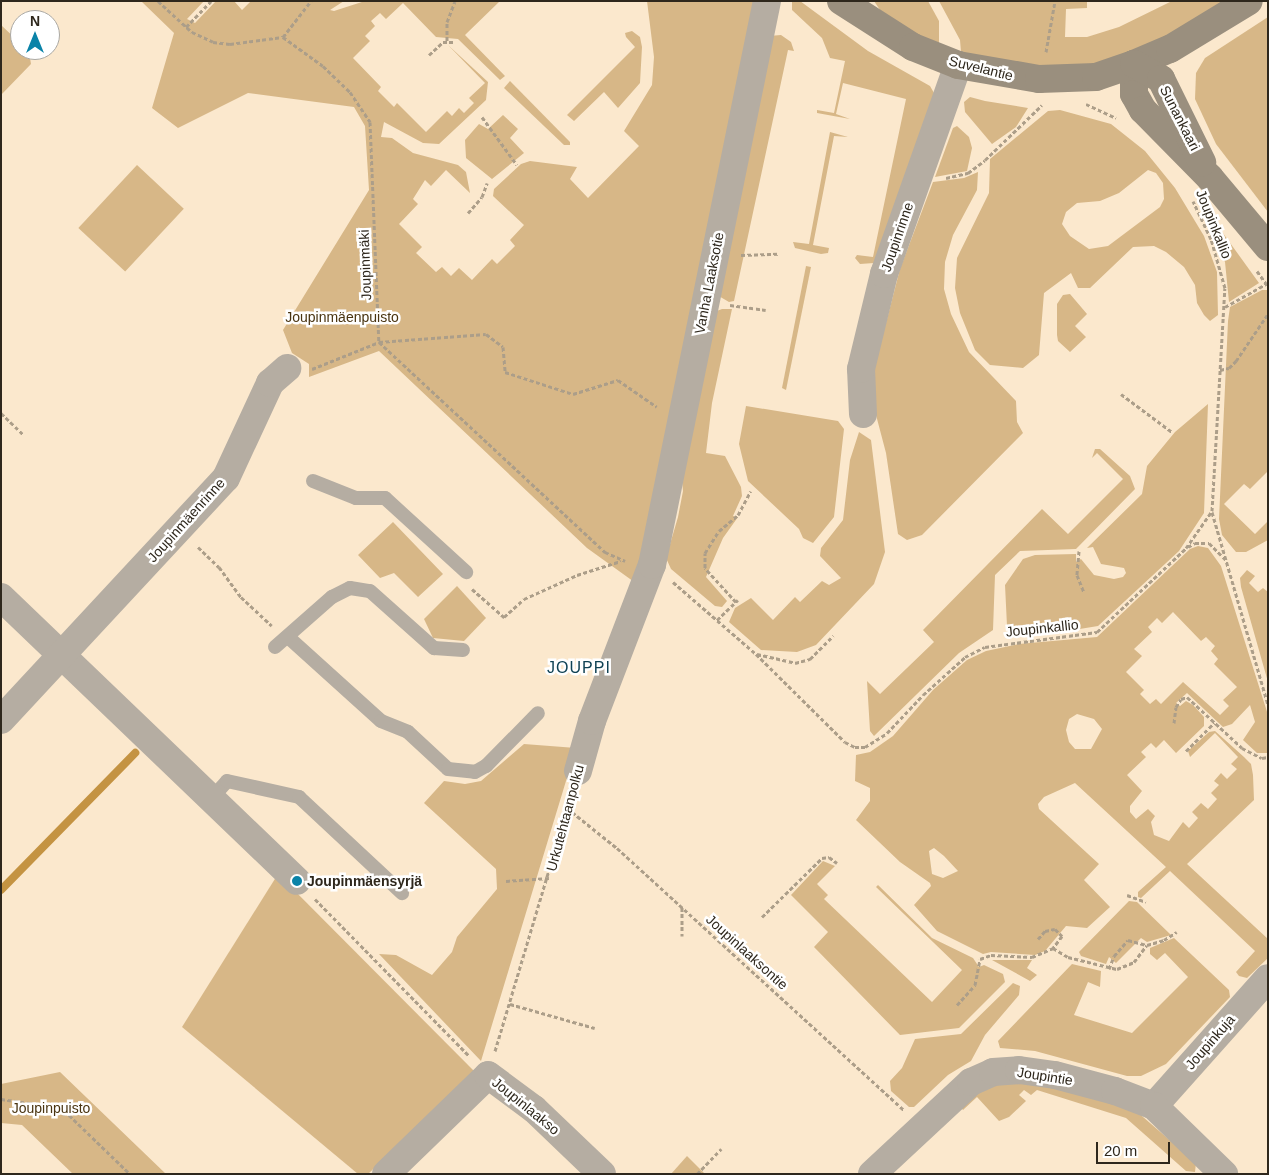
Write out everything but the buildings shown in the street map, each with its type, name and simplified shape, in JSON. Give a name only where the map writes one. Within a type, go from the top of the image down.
[{"type":"street","name":"Vanha Laaksotie","points":[[652,565],[767,1]]},
{"type":"street","name":"Suvelantie","points":[[841,1],[913,47],[958,65],[1042,90],[1096,77],[1170,49],[1249,1]]},
{"type":"street","name":"Sunankaari","points":[[1134,64],[1134,94],[1143,110],[1210,178],[1268,246]]},
{"type":"street","name":"Joupinrinne","points":[[863,414],[861,369],[884,274],[916,178],[958,65]]},
{"type":"street","name":"Joupinmäenrinne","points":[[1,720],[60,654],[180,529],[226,478],[270,383],[287,368]]},
{"type":"street","name":"Urkutehtaanpolku","points":[[578,771],[592,721],[652,565]]},
{"type":"street","points":[[1,597],[297,880]]},
{"type":"street","name":"Joupinkuja","points":[[1154,1106],[1268,978]]},
{"type":"street","name":"Joupintie","points":[[872,1174],[971,1082],[993,1072],[1019,1070],[1055,1074],[1115,1091],[1154,1106],[1224,1174]]},
{"type":"street","name":"Joupinlaakso","points":[[386,1174],[488,1075],[534,1109],[602,1174]]},
{"type":"lane","points":[[313,481],[356,498],[385,498],[466,572]]},
{"type":"lane","points":[[275,647],[332,596],[350,588],[370,591],[434,648],[462,650]]},
{"type":"lane","points":[[288,637],[381,721],[408,732],[448,769],[475,772],[486,766],[538,714]]},
{"type":"lane","points":[[211,799],[227,781],[299,797],[402,893]]},
{"type":"path","points":[[158,1],[186,27],[213,42],[230,44],[283,37],[311,1]]},
{"type":"path","points":[[186,27],[211,1]]},
{"type":"path","points":[[447,41],[447,22],[455,1]]},
{"type":"path","points":[[916,178],[935,180],[968,173],[1024,124],[1042,90],[1054,1]]},
{"type":"path","name":"Joupinmäki","points":[[283,37],[323,66],[350,92],[370,122],[379,342]]},
{"type":"path","points":[[429,55],[447,41],[456,42]]},
{"type":"path","points":[[482,116],[518,165]]},
{"type":"path","points":[[468,213],[482,197],[487,183]]},
{"type":"path","name":"Joupinkallio","points":[[652,565],[756,654],[845,742],[855,747],[865,747],[887,734],[922,695],[965,657],[1000,643],[1096,632],[1186,548],[1212,511],[1225,288],[1211,239],[1192,198]]},
{"type":"path","points":[[714,255],[778,254]]},
{"type":"path","points":[[1224,308],[1266,284]]},
{"type":"path","points":[[705,302],[766,310]]},
{"type":"path","points":[[1220,370],[1229,368],[1236,361],[1268,314]]},
{"type":"path","points":[[287,368],[307,371],[379,342],[486,334],[503,347],[505,372],[573,394],[618,380],[681,422]]},
{"type":"path","points":[[379,342],[605,552],[622,561],[652,565]]},
{"type":"path","points":[[1121,394],[1172,432]]},
{"type":"path","points":[[1,413],[24,435]]},
{"type":"path","points":[[717,620],[737,601],[705,568],[705,553],[719,531],[738,516],[751,491]]},
{"type":"path","points":[[1212,511],[1268,705]]},
{"type":"path","points":[[180,529],[272,626]]},
{"type":"path","points":[[1186,548],[1194,543],[1209,543],[1228,562]]},
{"type":"path","points":[[1079,551],[1077,575],[1084,592]]},
{"type":"path","points":[[466,572],[463,582],[504,617],[524,599],[577,574],[622,561]]},
{"type":"path","points":[[756,654],[795,662],[802,661],[810,659],[834,636]]},
{"type":"path","points":[[1174,723],[1176,707],[1181,699],[1187,697],[1242,748],[1262,758],[1268,757]]},
{"type":"path","points":[[1186,751],[1214,723]]},
{"type":"path","name":"Urkutehtaanpolku","points":[[488,1075],[548,878],[578,771]]},
{"type":"path","name":"Joupinlaaksontie","points":[[567,808],[617,848],[909,1114]]},
{"type":"path","points":[[762,917],[822,858],[829,856],[837,864]]},
{"type":"path","points":[[506,880],[548,878]]},
{"type":"path","points":[[297,880],[488,1075]]},
{"type":"path","points":[[1127,895],[1146,902]]},
{"type":"path","points":[[682,908],[682,936]]},
{"type":"path","points":[[957,1005],[975,985],[980,959],[991,955],[1032,957],[1053,948],[1062,936],[1055,929],[1045,931],[1038,939]]},
{"type":"path","points":[[1109,969],[1114,956],[1128,940],[1147,944],[1164,940],[1177,932]]},
{"type":"path","points":[[1053,948],[1068,957],[1109,969],[1134,962],[1147,944]]},
{"type":"path","points":[[510,1004],[595,1028]]},
{"type":"path","points":[[1,1099],[31,1103],[69,1115],[130,1174]]},
{"type":"path","points":[[698,1174],[721,1149]]},
{"type":"green space","name":"Joupinmäenpuisto","points":[[141,1],[204,1],[187,19],[195,23],[216,1],[234,1],[242,10],[251,1],[344,1],[330,10],[334,11],[365,1],[500,1],[465,35],[505,76],[500,80],[458,39],[436,37],[403,3],[386,19],[380,13],[371,21],[375,26],[365,36],[370,41],[353,58],[381,87],[378,91],[394,107],[397,103],[426,132],[447,111],[452,116],[459,108],[464,113],[474,103],[469,98],[485,83],[448,45],[488,82],[486,100],[439,144],[423,143],[384,122],[381,137],[392,138],[413,153],[458,165],[466,172],[470,193],[446,170],[431,186],[425,180],[413,199],[418,204],[399,224],[422,247],[416,253],[436,272],[442,267],[451,276],[459,268],[472,280],[492,259],[497,264],[515,246],[510,240],[524,225],[493,196],[494,189],[521,164],[530,161],[577,167],[570,179],[588,198],[639,146],[624,131],[652,85],[654,57],[647,1],[758,1],[637,584],[587,548],[379,351],[309,377],[309,364],[292,353],[283,330],[369,190],[365,126],[354,107],[248,93],[178,128],[152,108],[174,33]]},
{"type":"green space","points":[[792,1],[800,1],[868,51],[930,86],[934,93],[874,263],[860,264],[855,258],[857,255],[873,257],[906,99],[843,83],[836,114],[850,119],[817,113],[817,110],[834,113],[845,61],[830,58],[822,38],[792,10]]},
{"type":"green space","points":[[874,1],[928,1],[939,21],[939,44],[921,37],[880,10]]},
{"type":"green space","points":[[939,1],[1087,1],[1087,8],[1066,9],[1065,37],[1087,37],[1119,27],[1172,1],[1227,1],[1153,44],[1090,65],[1025,66],[961,52],[960,40]]},
{"type":"green space","points":[[1268,17],[1268,212],[1216,144],[1195,99],[1196,73],[1205,58]]},
{"type":"green space","points":[[1,25],[10,34],[10,60],[30,60],[31,64],[1,95]]},
{"type":"green space","points":[[632,31],[640,37],[642,47],[640,83],[618,108],[604,92],[574,121],[567,115],[635,47],[626,37],[625,33]]},
{"type":"green space","points":[[781,35],[791,42],[794,51],[788,50],[734,301],[729,302],[717,295],[769,36]]},
{"type":"green space","points":[[510,81],[570,142],[570,145],[564,145],[504,88]]},
{"type":"green space","points":[[970,97],[1028,108],[1016,127],[992,144],[965,112],[964,102]]},
{"type":"green space","points":[[1060,110],[1111,124],[1145,151],[1175,188],[1204,236],[1217,272],[1218,315],[1210,321],[1204,315],[1197,303],[1195,285],[1184,267],[1166,252],[1154,246],[1133,247],[1090,288],[1078,288],[1071,273],[1044,293],[1039,355],[1023,368],[990,365],[975,350],[960,313],[955,288],[957,258],[989,193],[990,159],[1048,111]],"holes":[[[1148,170],[1156,173],[1163,183],[1164,199],[1160,207],[1108,246],[1089,249],[1070,236],[1062,224],[1066,212],[1077,203],[1100,201],[1119,193]]]},
{"type":"green space","points":[[503,115],[518,129],[510,138],[524,153],[492,179],[466,158],[465,140],[479,124],[488,129]]},
{"type":"green space","points":[[957,126],[969,137],[972,148],[967,171],[935,177],[953,128]]},
{"type":"green space","points":[[830,132],[848,137],[834,136],[813,245],[829,248],[828,253],[821,254],[795,248],[793,242],[809,244]]},
{"type":"green space","points":[[137,165],[184,209],[125,272],[78,228]]},
{"type":"green space","points":[[978,172],[977,190],[953,235],[945,262],[944,289],[951,314],[969,352],[1016,401],[1017,422],[1023,433],[922,535],[907,540],[898,534],[886,453],[876,415],[874,369],[900,269],[933,182],[964,178]]},
{"type":"green space","points":[[1207,211],[1259,283],[1229,302],[1225,262],[1205,216]]},
{"type":"green space","points":[[806,266],[811,267],[786,390],[782,388]]},
{"type":"green space","points":[[1262,290],[1268,290],[1268,471],[1250,489],[1244,484],[1224,504],[1255,534],[1268,521],[1268,540],[1246,552],[1236,552],[1222,535],[1219,519],[1228,321],[1230,307]]},
{"type":"green space","points":[[1070,294],[1087,314],[1075,326],[1086,337],[1070,352],[1058,341],[1057,304],[1063,295]]},
{"type":"green space","points":[[722,309],[732,309],[712,403],[706,453],[725,456],[741,487],[742,496],[733,516],[738,517],[723,538],[706,577],[727,601],[722,607],[715,606],[671,569],[666,558],[678,517],[683,491],[681,470],[714,312]]},
{"type":"green space","points":[[1208,404],[1204,513],[1179,551],[1098,626],[1049,634],[1011,631],[1007,626],[1005,585],[1023,559],[1035,555],[1076,554],[1076,562],[1081,559],[1094,575],[1114,579],[1123,577],[1126,573],[1124,568],[1101,564],[1093,547],[1087,548],[1142,494],[1147,466],[1175,432]]},
{"type":"green space","points":[[746,406],[838,421],[844,429],[834,517],[813,543],[803,538],[799,529],[748,481],[739,444]]},
{"type":"green space","points":[[859,432],[871,440],[885,552],[874,584],[816,645],[797,652],[761,650],[729,622],[735,608],[751,598],[773,620],[795,597],[800,602],[822,581],[829,585],[841,578],[820,556],[821,548],[843,520],[850,460]]},
{"type":"green space","points":[[1095,449],[1100,449],[1130,476],[1135,489],[1076,549],[1020,551],[995,575],[993,630],[959,653],[874,736],[870,731],[867,681],[880,694],[934,642],[923,630],[1042,509],[1068,534],[1123,479],[1097,453],[1092,458]]},
{"type":"green space","points":[[393,522],[443,574],[418,597],[394,573],[380,578],[358,555]]},
{"type":"green space","points":[[1198,546],[1208,548],[1221,566],[1268,715],[1268,753],[1257,753],[1243,740],[1255,722],[1250,705],[1232,724],[1223,727],[1187,693],[1176,703],[1180,706],[1186,701],[1193,705],[1204,717],[1204,726],[1176,753],[1164,740],[1156,748],[1151,743],[1141,752],[1146,757],[1127,775],[1142,791],[1130,806],[1130,812],[1136,819],[1148,809],[1155,816],[1151,822],[1154,835],[1169,841],[1183,822],[1189,828],[1198,818],[1192,812],[1201,803],[1208,809],[1217,799],[1211,793],[1219,785],[1214,781],[1221,773],[1227,779],[1237,769],[1231,764],[1238,757],[1215,733],[1190,757],[1188,751],[1209,732],[1215,731],[1251,764],[1254,800],[1187,864],[1268,939],[1268,958],[1247,978],[1239,976],[1236,972],[1255,951],[1170,871],[1141,898],[1138,897],[1138,892],[1166,867],[1075,783],[1044,797],[1038,804],[1039,809],[1099,864],[1084,880],[1110,907],[1087,928],[1066,926],[1045,951],[1035,955],[991,952],[983,954],[937,931],[914,905],[931,886],[930,883],[900,862],[856,820],[870,801],[870,788],[855,781],[856,755],[870,752],[893,736],[933,690],[967,660],[986,651],[1019,644],[1097,637],[1190,549]],"holes":[[[1173,612],[1201,641],[1206,637],[1215,646],[1211,651],[1218,659],[1214,664],[1237,687],[1223,700],[1229,706],[1220,715],[1183,682],[1161,704],[1156,699],[1150,704],[1140,694],[1144,690],[1126,672],[1142,656],[1134,649],[1152,632],[1148,627],[1157,618],[1162,623]],[[1077,714],[1094,719],[1102,729],[1091,749],[1075,749],[1069,742],[1066,730],[1069,719]],[[934,848],[958,871],[943,878],[932,874],[929,851]]]},
{"type":"green space","points":[[1247,570],[1255,576],[1249,583],[1258,592],[1263,588],[1268,592],[1268,682],[1241,587],[1240,578]]},
{"type":"green space","points":[[457,586],[486,618],[464,641],[433,638],[424,619]]},
{"type":"green space","points":[[524,744],[576,748],[481,1061],[379,954],[396,955],[432,975],[452,952],[457,937],[497,889],[496,869],[424,803],[444,781],[465,784],[481,781]]},
{"type":"green space","points":[[823,861],[835,866],[817,884],[828,895],[824,899],[932,1002],[962,970],[876,887],[878,885],[932,938],[973,958],[979,967],[984,965],[1003,974],[1005,982],[959,1028],[900,1035],[814,947],[828,932],[791,895]]},
{"type":"green space","points":[[278,874],[476,1073],[368,1174],[358,1174],[182,1027]]},
{"type":"green space","points":[[1129,901],[1137,902],[1171,935],[1147,942],[1141,938],[1116,963],[1109,957],[1106,964],[1081,956],[1079,952]]},
{"type":"green space","points":[[1174,938],[1229,990],[1230,997],[1166,1064],[1141,1076],[1127,1076],[1035,1051],[1000,1048],[998,1041],[1072,964],[1101,971],[1100,987],[1088,982],[1074,1015],[1132,1033],[1188,977],[1165,953],[1157,960],[1150,954],[1150,948]]},
{"type":"green space","points":[[992,960],[1032,960],[1027,968],[1037,975],[1030,981]]},
{"type":"green space","points":[[1013,983],[1020,986],[1019,995],[985,1035],[971,1061],[948,1075],[914,1107],[909,1107],[891,1091],[890,1081],[902,1068],[915,1039],[961,1034]]},
{"type":"green space","name":"Joupinpuisto","points":[[60,1072],[166,1174],[73,1174],[22,1125],[1,1123],[1,1084]]},
{"type":"green space","points":[[1031,1077],[1135,1110],[1196,1163],[1195,1172],[1186,1171],[1126,1118],[1037,1090],[1031,1095],[1024,1090],[1019,1095],[1026,1101],[1009,1117],[999,1121],[977,1097],[963,1110],[958,1104],[981,1088]]},
{"type":"green space","points":[[687,1156],[705,1174],[671,1174]]},
{"type":"waterway","points":[[1,890],[135,753]]},
{"type":"place","name":"Joupinmäensyrjä","points":[[297,881]]},
{"type":"district","name":"JOUPPI","points":[[579,668]]}]
